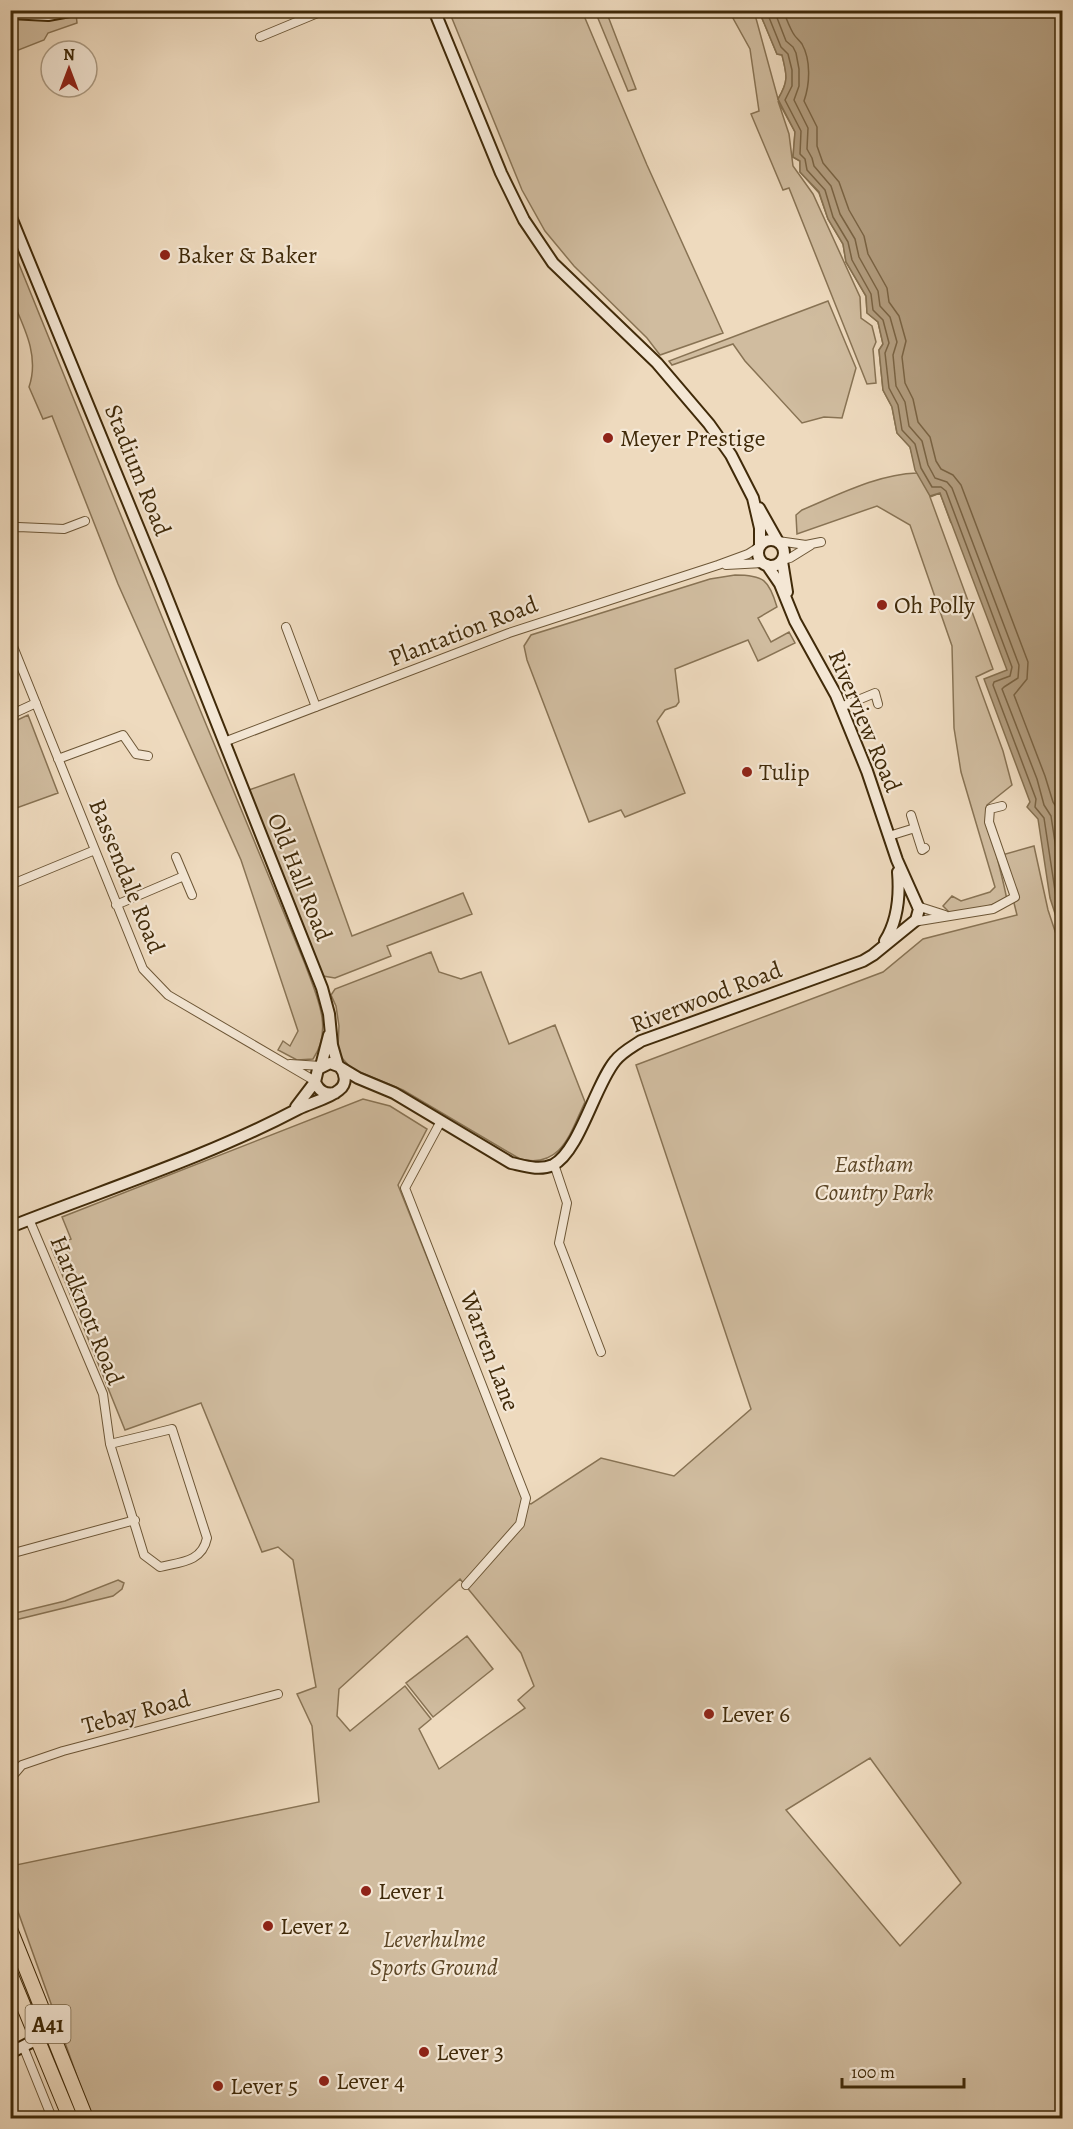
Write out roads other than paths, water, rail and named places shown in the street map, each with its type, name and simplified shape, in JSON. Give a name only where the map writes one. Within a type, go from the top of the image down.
[{"type":"highway","name":"A41","points":[[10,1929],[86,2118]]},
{"type":"highway","name":"A41","points":[[10,1973],[70,2118]]},
{"type":"street","points":[[10,12],[48,15],[75,10]]},
{"type":"street","points":[[260,37],[325,10]]},
{"type":"street","points":[[434,10],[501,173],[524,220],[553,263],[657,363],[706,420],[731,455],[777,541],[784,547],[782,560]]},
{"type":"street","name":"Stadium Road","points":[[10,215],[13,228],[160,580],[224,742]]},
{"type":"street","points":[[753,498],[760,528],[758,556],[765,564],[776,565],[816,543],[793,544],[769,539],[760,546]]},
{"type":"street","points":[[10,530],[18,527],[64,529],[85,521]]},
{"type":"street","name":"Plantation Road","points":[[224,742],[508,633],[718,565],[748,554],[760,546]]},
{"type":"street","name":"Riverview Road","points":[[782,560],[785,568],[787,601]]},
{"type":"street","name":"Plantation Road","points":[[718,565],[765,564]]},
{"type":"street","name":"Riverview Road","points":[[765,564],[776,578],[795,621],[841,707],[867,771],[897,860],[917,906]]},
{"type":"street","points":[[286,627],[316,707]]},
{"type":"street","name":"Bassendale Road","points":[[10,639],[143,969],[168,995],[315,1082]]},
{"type":"street","points":[[841,707],[875,693],[878,704]]},
{"type":"street","points":[[10,715],[36,704]]},
{"type":"street","points":[[58,759],[123,735],[136,754],[148,756]]},
{"type":"street","name":"Old Hall Road","points":[[224,742],[322,988],[329,1014],[334,1052],[339,1066]]},
{"type":"street","points":[[897,910],[901,922],[913,923],[993,909],[1015,897],[989,822],[990,809],[1002,806]]},
{"type":"street","points":[[911,815],[922,850],[925,848]]},
{"type":"street","points":[[889,836],[915,828]]},
{"type":"street","points":[[10,885],[95,850]]},
{"type":"street","points":[[176,857],[192,895]]},
{"type":"street","name":"Riverview Road","points":[[897,860],[899,891],[897,910]]},
{"type":"street","points":[[117,905],[184,876]]},
{"type":"street","points":[[878,951],[892,929],[901,903],[908,901],[917,906],[952,916]]},
{"type":"street","points":[[913,923],[918,917],[917,906]]},
{"type":"street","name":"Riverwood Road","points":[[554,1164],[572,1144],[607,1072],[626,1050],[641,1041],[863,961],[913,923]]},
{"type":"street","name":"Old Hall Road","points":[[321,1066],[330,1029]]},
{"type":"street","name":"Bassendale Road","points":[[286,1063],[307,1067],[321,1066]]},
{"type":"street","points":[[287,1115],[315,1082],[316,1073],[321,1066],[330,1063],[394,1093],[511,1162],[531,1168],[543,1168],[554,1164],[567,1203],[559,1243],[601,1352]]},
{"type":"street","points":[[315,1082],[320,1090],[330,1094],[341,1090],[345,1080],[343,1070],[339,1066]]},
{"type":"street","points":[[10,1227],[276,1122],[314,1101],[360,1086],[377,1086]]},
{"type":"street","name":"Warren Lane","points":[[441,1121],[405,1188],[526,1498],[520,1524],[466,1586]]},
{"type":"street","name":"Hardknott Road","points":[[29,1219],[103,1394],[110,1444],[144,1555],[160,1567],[194,1558],[205,1548],[207,1538],[172,1429],[110,1444]]},
{"type":"street","points":[[10,1554],[135,1520]]},
{"type":"street","name":"Tebay Road","points":[[10,1779],[22,1764],[279,1694]]},
{"type":"street","points":[[10,2053],[51,2032]]},
{"type":"street","points":[[23,2046],[52,2118]]},
{"type":"water","points":[[759,11],[1062,11],[1062,935],[1050,898],[1038,819],[1027,807],[1030,802],[984,679],[1007,670],[940,493],[930,496],[915,470],[910,447],[897,433],[892,407],[883,390],[879,350],[883,344],[878,322],[867,313],[866,296],[846,262],[843,244],[828,219],[819,192],[800,172],[800,161],[793,157],[795,132],[778,99],[785,82],[784,62],[782,55],[777,54]]},
{"type":"place","name":"Baker & Baker","points":[[165,255]]},
{"type":"place","name":"Meyer Prestige","points":[[608,438]]},
{"type":"place","name":"Oh Polly","points":[[882,605]]},
{"type":"place","name":"Tulip","points":[[747,772]]},
{"type":"place","name":"Lever 6","points":[[709,1714]]},
{"type":"place","name":"Lever 1","points":[[366,1891]]},
{"type":"place","name":"Lever 2","points":[[268,1926]]},
{"type":"place","name":"Lever 3","points":[[424,2052]]},
{"type":"place","name":"Lever 4","points":[[324,2081]]},
{"type":"place","name":"Lever 5","points":[[218,2086]]},
{"type":"park label","name":"Eastham Country Park","points":[[874,1178]]},
{"type":"park label","name":"Leverhulme Sports Ground","points":[[434,1953]]}]
